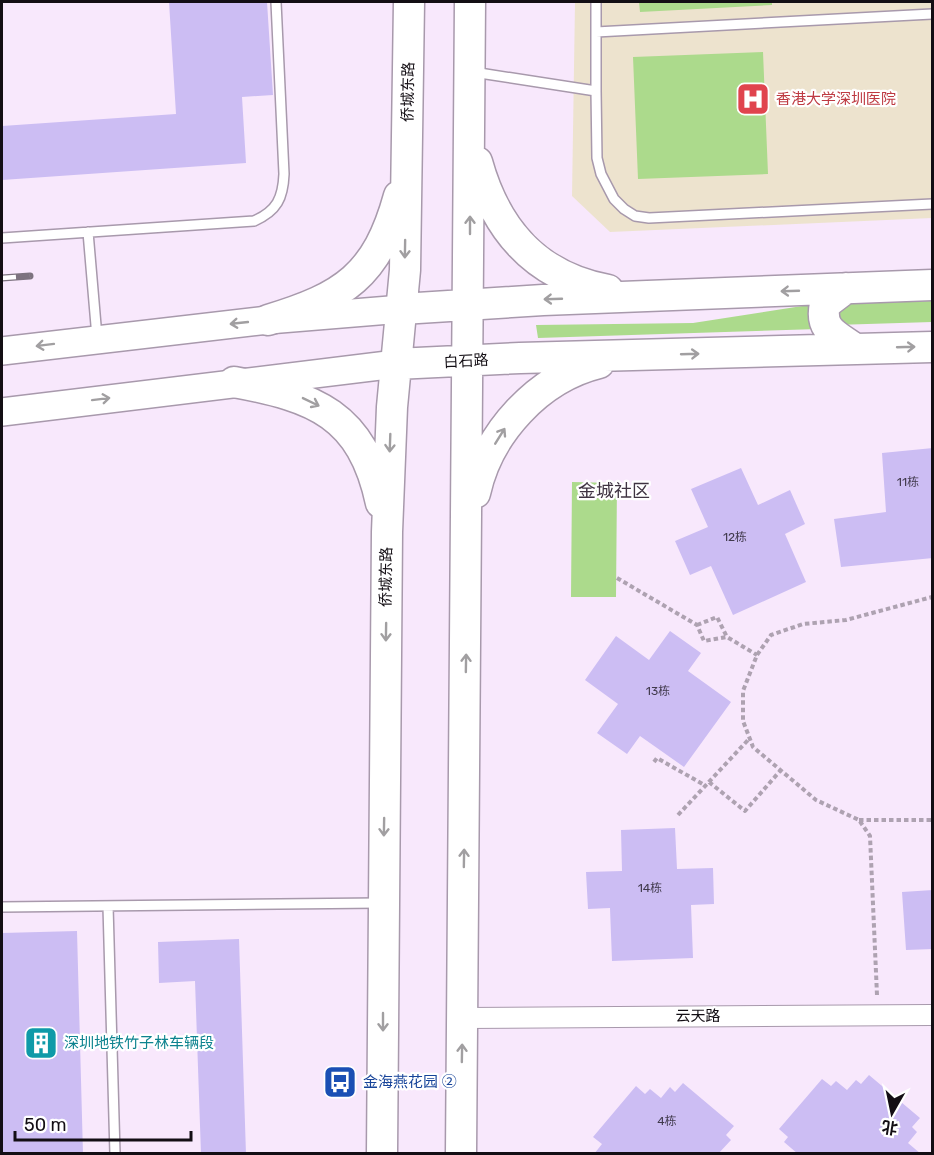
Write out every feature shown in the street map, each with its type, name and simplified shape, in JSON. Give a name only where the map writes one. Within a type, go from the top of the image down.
[{"type":"main road","name":"侨城东路","points":[[382,1154],[387,532],[396,364],[402,309],[409,2]]},
{"type":"main road","points":[[461,1154],[472,6]]},
{"type":"main road","points":[[470,133],[490,200],[504,226],[531,257],[573,280],[641,296]]},
{"type":"main road","points":[[268,320],[315,306],[343,290],[361,273],[380,247],[395,212],[407,167]]},
{"type":"main road","points":[[2,351],[268,320],[470,304],[933,285]]},
{"type":"main road","points":[[846,288],[825,304],[822,318],[826,327],[855,349]]},
{"type":"main road","name":"白石路","points":[[2,412],[396,364],[933,347]]},
{"type":"main road","points":[[467,530],[477,483],[492,449],[509,422],[531,399],[559,380],[595,364],[632,356]]},
{"type":"main road","points":[[234,382],[291,393],[314,402],[333,415],[352,435],[366,458],[378,487],[387,532]]},
{"type":"street","name":"云天路","points":[[463,1018],[933,1015]]},
{"type":"lane","points":[[2,238],[254,221],[267,215],[277,206],[283,191],[284,174],[276,2]]},
{"type":"lane","points":[[596,2],[597,158],[601,174],[614,199],[635,216],[649,218],[933,204]]},
{"type":"lane","points":[[596,32],[933,14]]},
{"type":"lane","points":[[470,71],[596,91]]},
{"type":"lane","points":[[88,232],[97,339]]},
{"type":"lane","points":[[2,907],[383,903]]},
{"type":"lane","points":[[108,906],[115,1154]]},
{"type":"path","points":[[617,578],[697,625],[704,641],[727,637]]},
{"type":"path","points":[[933,597],[846,621],[803,624],[771,635],[757,655],[743,692],[743,721],[753,747],[816,800],[859,820],[933,820]]},
{"type":"path","points":[[697,625],[717,617],[727,637],[757,655]]},
{"type":"path","points":[[678,815],[749,739]]},
{"type":"path","points":[[654,762],[657,758],[707,784],[745,811],[780,771]]},
{"type":"path","points":[[859,820],[870,836],[873,863],[878,1015]]},
{"type":"shaded area","name":"香港大学深圳医院","points":[[575,2],[932,2],[932,218],[610,232],[572,196]]},
{"type":"green space","points":[[639,2],[772,2],[772,5],[640,12]]},
{"type":"green space","points":[[763,52],[768,174],[638,179],[633,57]]},
{"type":"green space","points":[[932,301],[932,322],[835,325],[839,304]]},
{"type":"green space","points":[[815,304],[818,329],[538,338],[536,325],[693,323]]},
{"type":"green space","points":[[572,482],[617,483],[616,597],[571,597]]},
{"type":"building","points":[[169,2],[267,2],[273,95],[242,97],[246,163],[2,180],[2,126],[176,114]]},
{"type":"building","points":[[933,448],[933,558],[841,567],[834,519],[886,512],[882,453]]},
{"type":"building","points":[[741,468],[758,505],[790,490],[805,524],[785,534],[806,582],[733,615],[711,566],[690,575],[675,541],[708,527],[691,489]]},
{"type":"building","points":[[670,631],[701,653],[688,671],[731,702],[684,767],[640,736],[627,754],[597,733],[618,704],[585,680],[616,636],[649,660]]},
{"type":"building","points":[[675,828],[677,869],[713,868],[714,904],[691,905],[693,958],[612,961],[610,908],[588,909],[586,872],[622,871],[621,830]]},
{"type":"building","points":[[933,890],[933,949],[906,950],[902,892]]},
{"type":"building","name":"深圳地铁竹子林车辆段","points":[[77,931],[83,1154],[2,1154],[2,933]]},
{"type":"building","points":[[239,939],[246,1154],[201,1154],[195,981],[159,983],[158,942]]},
{"type":"building","points":[[869,1075],[920,1118],[912,1127],[917,1132],[908,1143],[921,1154],[798,1154],[784,1142],[788,1137],[779,1129],[822,1079],[831,1086],[836,1081],[847,1090],[856,1080],[861,1084]]},
{"type":"building","points":[[683,1083],[734,1126],[726,1135],[731,1140],[718,1154],[594,1154],[602,1144],[593,1137],[636,1086],[645,1094],[650,1089],[661,1098],[670,1087],[675,1092]]},
{"type":"railway","points":[[2,278],[30,276]]},
{"type":"place","name":"香港大学深圳医院","points":[[753,99]]},
{"type":"place","name":"深圳地铁竹子林车辆段","points":[[41,1043]]},
{"type":"place","name":"金海燕花园 ②","points":[[340,1082]]},
{"type":"district","name":"金城社区","points":[[614,491]]}]
